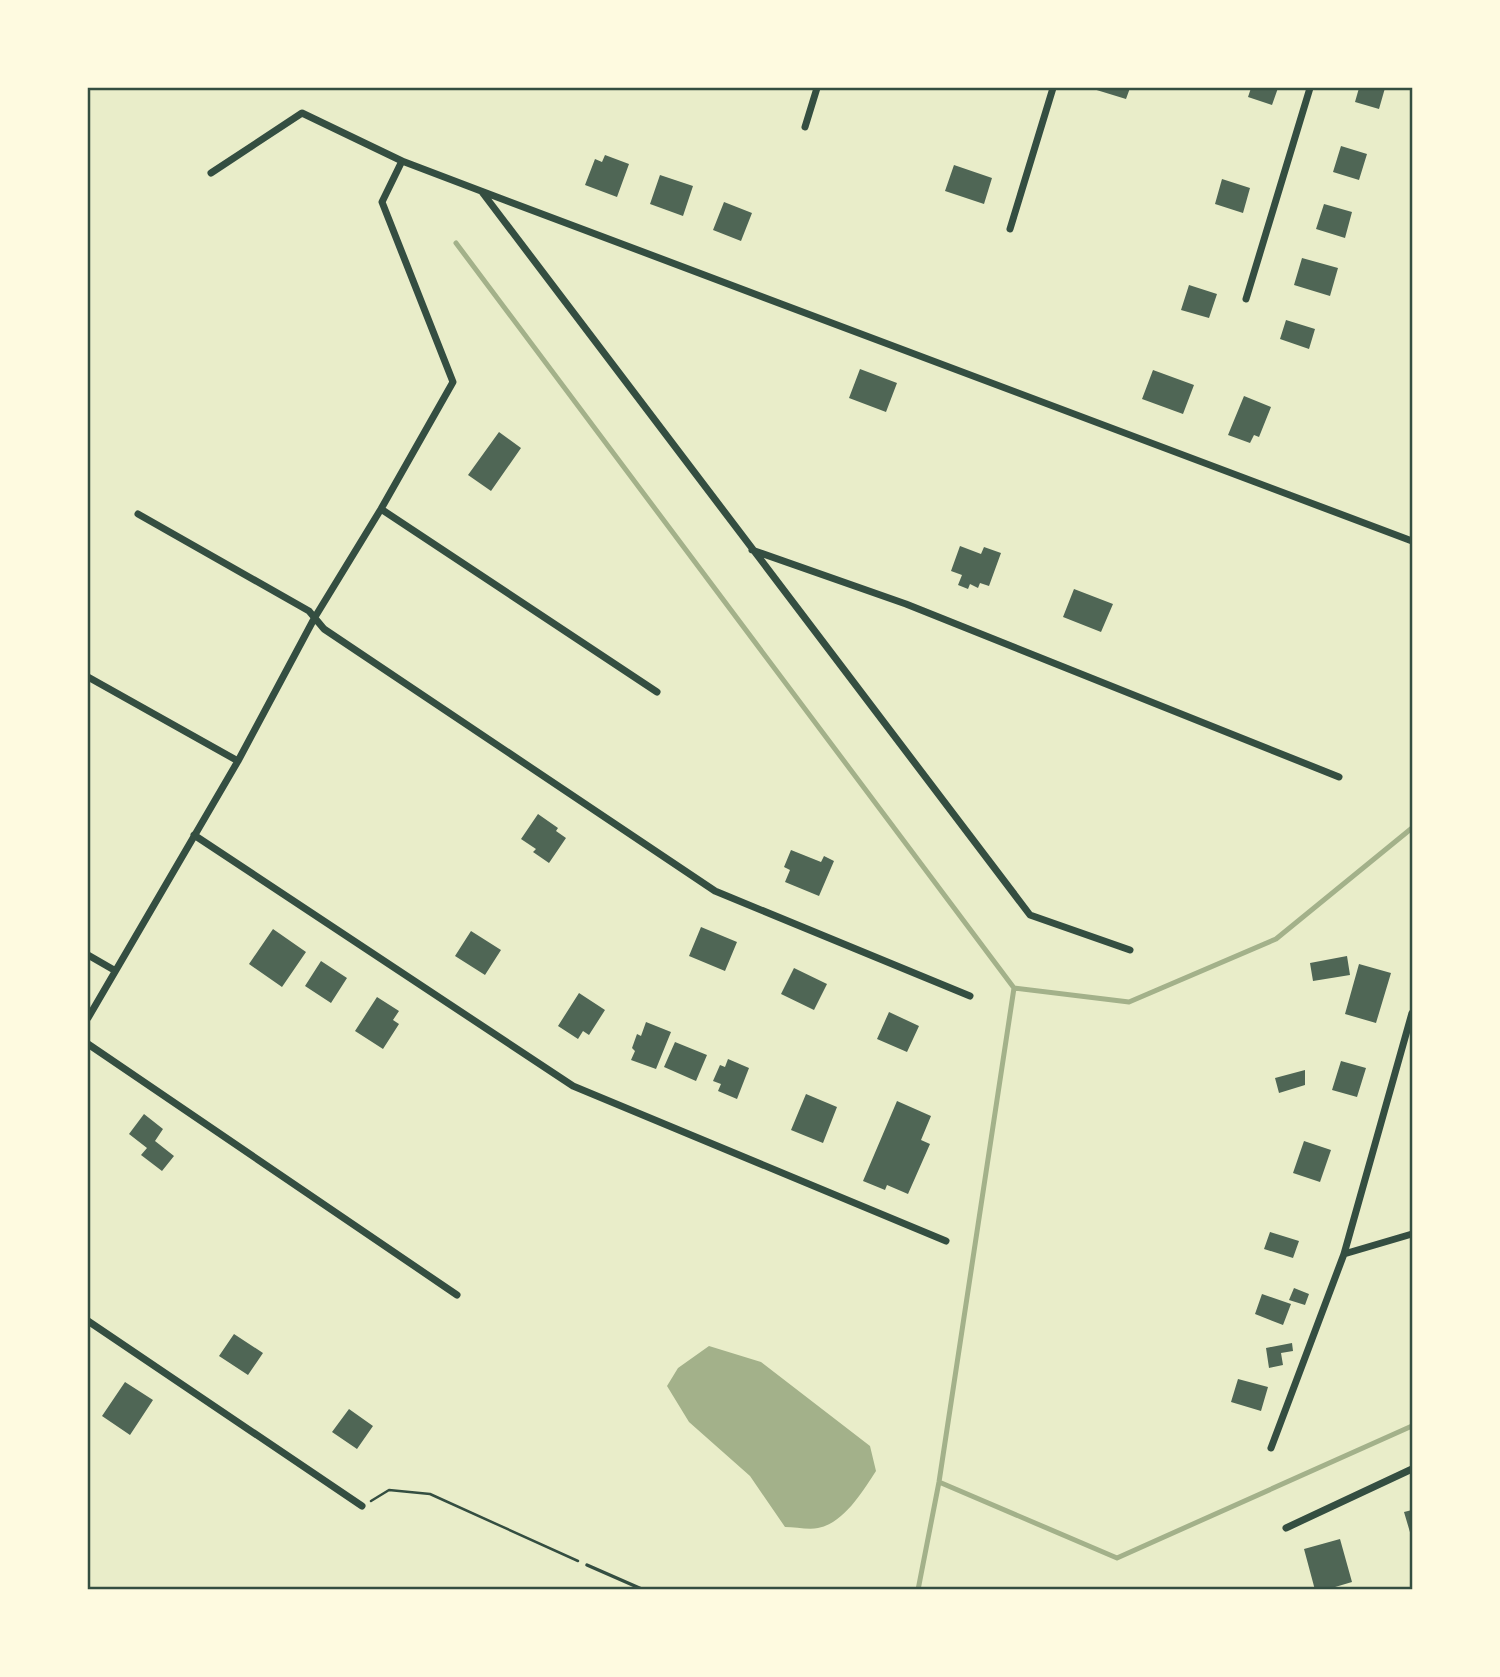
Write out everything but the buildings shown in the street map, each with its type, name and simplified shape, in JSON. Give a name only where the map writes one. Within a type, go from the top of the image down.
[{"type":"street","points":[[806,127],[817,88]]},
{"type":"street","points":[[1010,229],[1053,88]]},
{"type":"street","points":[[1246,299],[1310,88]]},
{"type":"street","points":[[211,173],[302,113],[402,161],[1412,541]]},
{"type":"street","points":[[88,1018],[238,761],[315,617],[381,509],[453,382],[382,202],[402,161]]},
{"type":"street","points":[[481,191],[1030,915],[1130,950]]},
{"type":"street","points":[[381,509],[657,692]]},
{"type":"street","points":[[138,514],[309,611],[324,629],[715,891],[970,996]]},
{"type":"street","points":[[751,550],[906,604],[1339,777]]},
{"type":"street","points":[[88,677],[238,761]]},
{"type":"street","points":[[194,835],[573,1086],[946,1241]]},
{"type":"street","points":[[88,955],[114,970]]},
{"type":"street","points":[[1271,1448],[1344,1254],[1412,1013]]},
{"type":"street","points":[[88,1044],[457,1295]]},
{"type":"street","points":[[1344,1254],[1412,1234]]},
{"type":"street","points":[[88,1321],[362,1506]]},
{"type":"street","points":[[1286,1528],[1412,1469]]},
{"type":"lane","points":[[587,1565],[643,1590]]},
{"type":"path","points":[[362,1506],[389,1490],[430,1494],[587,1565]]},
{"type":"shaded area","points":[[709,1346],[761,1362],[870,1446],[876,1471],[852,1505],[836,1520],[814,1529],[785,1527],[750,1476],[689,1422],[667,1386],[678,1368]]},
{"type":"waterway","points":[[456,243],[1014,988],[939,1482],[918,1590]]},
{"type":"waterway","points":[[1014,988],[1129,1002],[1276,939],[1412,828]]},
{"type":"waterway","points":[[939,1482],[1117,1558],[1412,1426]]}]
